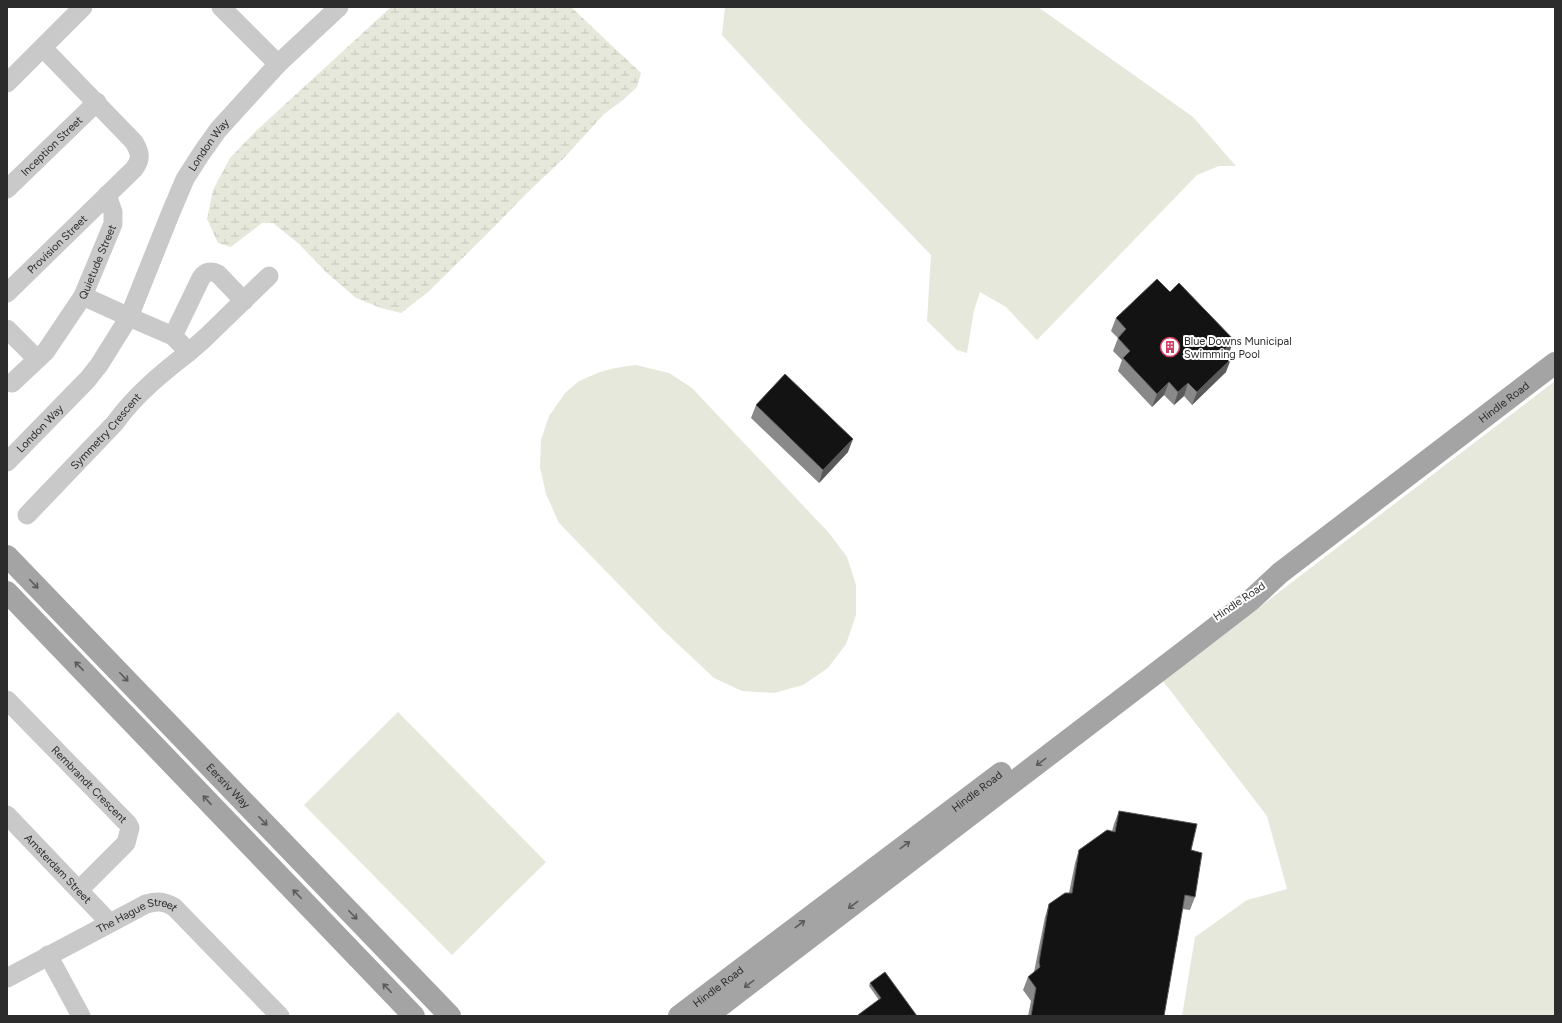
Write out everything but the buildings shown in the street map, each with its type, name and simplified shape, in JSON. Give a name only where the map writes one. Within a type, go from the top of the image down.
[{"type":"main road","name":"Hindle Road","points":[[679,1016],[1012,765],[1174,646],[1247,594],[1280,573],[1555,363]]},
{"type":"main road","name":"Eersriv Way","points":[[7,556],[450,1016]]},
{"type":"main road","name":"Hindle Road","points":[[708,1016],[1251,600],[1280,573]]},
{"type":"main road","points":[[7,592],[414,1016]]},
{"type":"street","points":[[7,83],[83,7]]},
{"type":"street","points":[[221,7],[278,64]]},
{"type":"street","name":"London Way","points":[[7,462],[88,379],[135,320],[185,179],[218,130],[278,64],[339,7]]},
{"type":"street","points":[[43,48],[97,102],[134,142],[140,153],[138,164],[107,195]]},
{"type":"street","name":"Inception Street","points":[[7,190],[97,102]]},
{"type":"street","name":"Provision Street","points":[[7,293],[107,195]]},
{"type":"street","name":"Quietude Street","points":[[12,383],[51,344],[83,296],[113,224],[113,212],[107,195]]},
{"type":"street","points":[[173,336],[201,278],[205,273],[215,272],[244,301]]},
{"type":"street","name":"Symmetry Crescent","points":[[27,515],[116,423],[127,407],[144,389],[204,339],[269,276]]},
{"type":"street","points":[[83,296],[173,336],[189,352]]},
{"type":"street","points":[[7,329],[37,359]]},
{"type":"street","name":"Rembrandt Crescent","points":[[7,700],[128,824],[130,828],[126,843],[79,890]]},
{"type":"street","name":"Amsterdam Street","points":[[7,815],[110,922]]},
{"type":"street","name":"The Hague Street","points":[[7,978],[110,922],[153,902],[166,902],[174,907],[280,1016]]},
{"type":"street","points":[[48,955],[81,1016]]},
{"type":"green space","points":[[391,7],[571,7],[641,73],[637,87],[604,114],[564,158],[428,292],[401,313],[381,308],[356,298],[327,273],[299,244],[273,223],[262,223],[231,247],[218,243],[207,219],[213,190],[230,158],[256,131]]},
{"type":"green space","points":[[725,7],[1038,7],[1193,117],[1236,166],[1219,166],[1197,175],[1037,340],[1006,307],[980,292],[974,310],[967,353],[957,350],[927,321],[931,255],[802,121],[722,35]]},
{"type":"green space","points":[[636,365],[669,373],[692,388],[829,533],[847,557],[856,585],[856,615],[846,644],[828,668],[803,685],[774,693],[742,691],[714,678],[664,631],[559,523],[546,494],[540,467],[541,440],[549,416],[565,393],[579,381],[600,372]]},
{"type":"green space","points":[[1555,381],[1555,1016],[1182,1016],[1195,937],[1247,900],[1287,889],[1267,816],[1163,681]]},
{"type":"green space","points":[[398,712],[546,862],[452,955],[304,805]]},
{"type":"place","name":"Blue Downs Municipal Swimming Pool","points":[[1170,347]]}]
